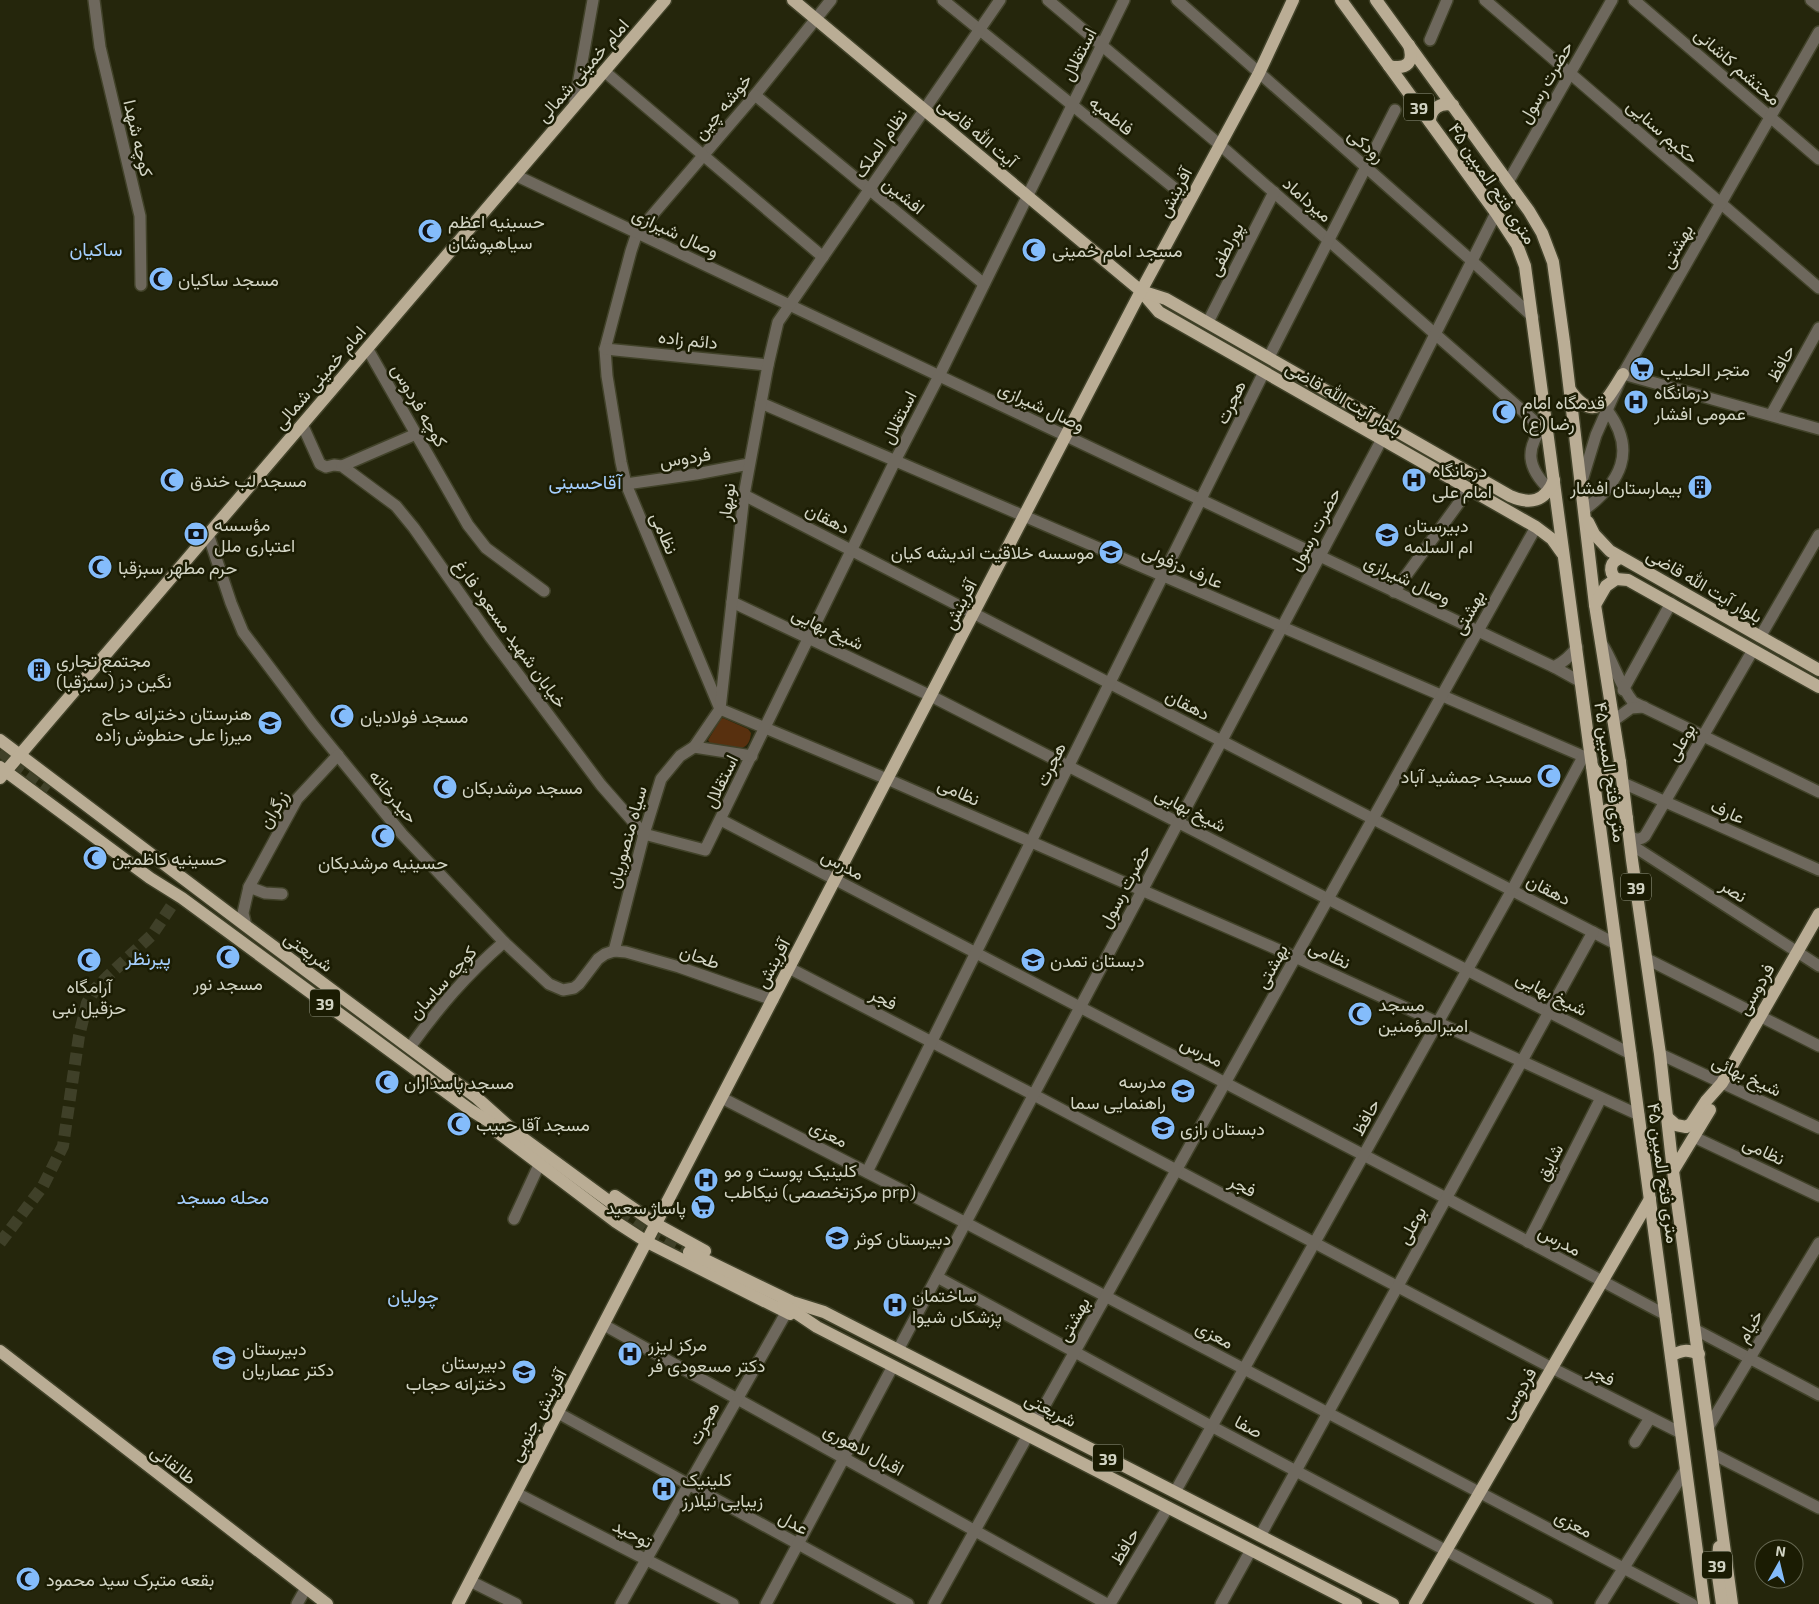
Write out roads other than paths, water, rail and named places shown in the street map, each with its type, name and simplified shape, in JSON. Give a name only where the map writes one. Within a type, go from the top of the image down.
[{"type":"main road","name":"امام خمینی شمالی","points":[[2,772],[20,754],[665,0]]},
{"type":"main road","name":"آیت الله قاضی","points":[[793,0],[1141,291]]},
{"type":"main road","name":"آفرینش","points":[[647,1242],[1141,291],[1258,72],[1293,0]]},
{"type":"main road","name":"۴۵ متری فتح المبین","points":[[1341,0],[1496,213],[1523,257],[1531,297],[1544,425],[1565,558],[1589,761],[1600,823],[1704,1604]]},
{"type":"main road","name":"۴۵ متری فتح المبین","points":[[1376,0],[1529,211],[1542,233],[1553,262],[1595,605],[1620,762],[1660,1054],[1673,1171],[1713,1454],[1720,1526],[1732,1604]]},
{"type":"main road","points":[[1390,66],[1400,68],[1406,66],[1412,56],[1409,45]]},
{"type":"main road","points":[[1430,122],[1432,111],[1436,107],[1447,104],[1453,105]]},
{"type":"main road","name":"بلوار آیت الله قاضی","points":[[1141,291],[1166,298],[1520,500],[1535,500],[1542,497],[1552,485]]},
{"type":"main road","name":"بلوار آیت الله قاضی","points":[[1141,291],[1159,312],[1536,527],[1552,539],[1565,558]]},
{"type":"main road","points":[[1569,390],[1585,406],[1590,408],[1597,407],[1611,394],[1624,374]]},
{"type":"main road","points":[[1382,439],[1388,426]]},
{"type":"main road","name":"بلوار آیت‌ الله قاضی","points":[[1584,514],[1594,534],[1602,544],[1621,558],[1819,670]]},
{"type":"main road","points":[[1616,579],[1610,569],[1615,560],[1621,558]]},
{"type":"main road","points":[[1595,605],[1606,586],[1616,579],[1628,580],[1819,687]]},
{"type":"main road","points":[[1793,672],[1800,660]]},
{"type":"main road","name":"شریعتی","points":[[0,740],[164,863],[191,886],[477,1098],[621,1213]]},
{"type":"main road","points":[[1589,761],[1598,774],[1607,776],[1616,772],[1620,762]]},
{"type":"main road","name":"شریعتی","points":[[2,772],[150,878],[182,898],[469,1109],[514,1137],[621,1213]]},
{"type":"main road","name":"39","points":[[182,898],[155,872],[48,790],[157,868],[191,886]]},
{"type":"main road","points":[[1600,823],[1600,817],[1608,809],[1620,810],[1627,818]]},
{"type":"main road","name":"فردوسی","points":[[1722,1083],[1819,914]]},
{"type":"main road","points":[[1668,1118],[1676,1125],[1686,1127],[1722,1083]]},
{"type":"main road","points":[[1673,1171],[1717,1097],[1722,1083]]},
{"type":"main road","points":[[469,1109],[539,1165],[621,1213],[656,1224],[688,1253],[786,1312],[817,1327]]},
{"type":"main road","name":"فردوسی","points":[[1415,1604],[1650,1199]]},
{"type":"main road","points":[[621,1213],[647,1242],[688,1253]]},
{"type":"main road","name":"آفرینش جنوبی","points":[[458,1604],[647,1242]]},
{"type":"main road","name":"شریعتی","points":[[688,1253],[792,1302],[824,1312],[1393,1604]]},
{"type":"main road","name":"شریعتی","points":[[688,1253],[790,1308],[817,1327],[1356,1604]]},
{"type":"main road","points":[[1671,1356],[1681,1350],[1689,1350],[1699,1354]]},
{"type":"main road","name":"طالقانی","points":[[0,1351],[327,1604]]},
{"type":"main road","name":"39","points":[[1720,1526],[1717,1569],[1722,1604]]},
{"type":"main road","name":"39","points":[[1694,1530],[1708,1569],[1712,1604]]},
{"type":"street","name":"کوچه شهدا","points":[[94,0],[100,47],[140,216],[141,285]]},
{"type":"street","points":[[574,107],[593,0]]},
{"type":"street","name":"خوشه چین","points":[[637,233],[755,95],[831,0]]},
{"type":"street","name":"فاطمیه","points":[[943,0],[1189,200]]},
{"type":"street","name":"نظام الملک","points":[[789,305],[1000,0]]},
{"type":"street","name":"میرداماد","points":[[1048,0],[1220,145],[1434,334],[1544,425]]},
{"type":"street","name":"استقلال","points":[[644,834],[706,850],[895,461],[939,376],[1124,0]]},
{"type":"street","name":"رودکی","points":[[1176,0],[1472,261],[1532,317]]},
{"type":"street","points":[[1430,40],[1448,0]]},
{"type":"street","name":"حکیم سنایی","points":[[1485,0],[1819,288]]},
{"type":"street","name":"حضرت رسول","points":[[1508,182],[1612,0]]},
{"type":"street","name":"محتشم کاشانی","points":[[1634,0],[1819,159]]},
{"type":"street","points":[[1811,0],[1819,6]]},
{"type":"street","name":"بهشتی","points":[[1581,485],[1590,453],[1624,374],[1819,32]]},
{"type":"street","points":[[604,71],[823,257]]},
{"type":"street","name":"افشین","points":[[755,95],[984,284]]},
{"type":"street","points":[[1269,356],[1395,110]]},
{"type":"street","name":"وصال شیرازی","points":[[515,175],[1554,667],[1581,682]]},
{"type":"street","name":"پورلطفی","points":[[1208,322],[1274,192]]},
{"type":"street","points":[[1388,426],[1496,213]]},
{"type":"street","name":"نظامی","points":[[637,233],[605,349],[611,400],[626,484],[720,709],[1142,890],[1639,1115]]},
{"type":"street","name":"نوبهار","points":[[720,709],[749,464],[778,322],[789,305]]},
{"type":"street","name":"حافظ","points":[[1771,416],[1819,328]]},
{"type":"street","name":"کوچه فردوس","points":[[367,348],[468,524],[486,548],[544,591]]},
{"type":"street","name":"دائم زاده","points":[[605,349],[768,365]]},
{"type":"street","name":"هجرت","points":[[867,1172],[1264,372]]},
{"type":"street","points":[[1624,374],[1819,429]]},
{"type":"street","name":"عارف دزفولی","points":[[761,403],[1589,761]]},
{"type":"street","points":[[1584,514],[1609,488],[1621,467],[1623,446],[1621,436],[1607,410]]},
{"type":"street","name":"خیابان شهید مسعود فارغ","points":[[302,424],[320,464],[326,467],[342,466],[396,506],[414,528],[501,652],[589,769],[644,834]]},
{"type":"street","points":[[1544,425],[1535,438],[1531,464],[1541,481],[1552,485]]},
{"type":"street","points":[[342,466],[416,434]]},
{"type":"street","name":"حضرت رسول","points":[[898,1350],[1382,439]]},
{"type":"street","name":"فردوس","points":[[626,484],[749,464]]},
{"type":"street","points":[[1394,592],[1469,489]]},
{"type":"street","name":"دهقان","points":[[744,495],[1616,944]]},
{"type":"street","name":"بهشتی","points":[[1036,1421],[1536,527]]},
{"type":"street","name":"حیدرخانه","points":[[208,534],[231,603],[243,632],[313,726],[402,834],[504,942],[549,984],[564,990],[574,988],[598,959],[614,951]]},
{"type":"street","points":[[1760,637],[1819,535]]},
{"type":"street","name":"شیخ بهایی","points":[[732,602],[931,696],[1631,1054]]},
{"type":"street","points":[[1623,690],[1671,603]]},
{"type":"street","points":[[1601,642],[1612,660],[1623,690],[1633,702],[1819,792]]},
{"type":"street","points":[[1554,667],[1563,663],[1571,656],[1576,647]]},
{"type":"street","name":"بوعلی","points":[[1630,840],[1641,839],[1645,836],[1753,650]]},
{"type":"street","points":[[1613,721],[1631,708],[1644,707]]},
{"type":"street","name":"سیاه منصوریان","points":[[614,951],[644,834],[661,779],[680,756],[694,747],[720,709]]},
{"type":"street","points":[[694,747],[752,756]]},
{"type":"street","name":"زرگران","points":[[246,926],[243,913],[249,887],[297,799],[338,755]]},
{"type":"street","name":"حافظ","points":[[1175,1492],[1512,890],[1589,761]]},
{"type":"street","name":"عارف","points":[[1622,783],[1819,870]]},
{"type":"street","name":"مدرس","points":[[721,820],[1446,1198],[1666,1315]]},
{"type":"street","name":"نصر","points":[[1630,840],[1819,966]]},
{"type":"street","points":[[249,887],[265,893],[282,894]]},
{"type":"street","name":"بوعلی","points":[[1260,1536],[1593,932]]},
{"type":"street","name":"کوچه ساسان","points":[[410,1047],[449,995],[468,974],[504,942]]},
{"type":"street","name":"طحان","points":[[614,951],[626,952],[679,967],[773,1000]]},
{"type":"street","points":[[1647,959],[1819,1046]]},
{"type":"street","name":"فجر","points":[[789,968],[1315,1242],[1552,1368],[1681,1433]]},
{"type":"street","name":"شیخ بهائی","points":[[1660,1054],[1819,1128]]},
{"type":"street","name":"معزی","points":[[722,1098],[966,1222],[1622,1569],[1692,1604]]},
{"type":"street","name":"شایق","points":[[1528,1242],[1602,1098]]},
{"type":"street","name":"نظامی","points":[[1694,1137],[1819,1196]]},
{"type":"street","points":[[514,1219],[539,1165]]},
{"type":"street","name":"خیام","points":[[1709,1426],[1819,1243]]},
{"type":"street","name":"صفا","points":[[937,1277],[1211,1426],[1547,1604]]},
{"type":"street","name":"هجرت","points":[[621,1604],[786,1312]]},
{"type":"street","name":"اقبال لاهوری","points":[[604,1325],[1108,1604]]},
{"type":"street","points":[[1696,1330],[1819,1395]]},
{"type":"street","points":[[766,1604],[894,1366]]},
{"type":"street","name":"عدل","points":[[558,1413],[908,1604]]},
{"type":"street","points":[[1635,1442],[1650,1418]]},
{"type":"street","points":[[934,1604],[1028,1435]]},
{"type":"street","points":[[1713,1454],[1819,1508]]},
{"type":"street","points":[[1601,1604],[1686,1469]]},
{"type":"street","name":"توحید","points":[[516,1493],[733,1604]]},
{"type":"street","name":"حافظ","points":[[1108,1604],[1168,1507]]},
{"type":"street","points":[[1221,1604],[1251,1550]]},
{"type":"street","points":[[470,1581],[516,1604]]},
{"type":"street","points":[[297,1604],[306,1588]]},
{"type":"tunnel","points":[[0,751],[50,788]]},
{"type":"tunnel","points":[[0,1243],[43,1186],[63,1146],[79,1036],[87,1003],[96,988],[152,935],[178,896]]},
{"type":"tunnel","points":[[618,1214],[649,1235],[688,1256]]},
{"type":"place","name":"حسینیه اعظم سیاهپوشان","points":[[430,231]]},
{"type":"place","name":"مسجد امام خمینی","points":[[1034,250]]},
{"type":"place","name":"مسجد ساکیان","points":[[161,279]]},
{"type":"place","name":"متجر الحلیب","points":[[1642,369]]},
{"type":"place","name":"درمانگاه عمومی افشار","points":[[1636,402]]},
{"type":"place","name":"قدمگاه امام رضا (ع)","points":[[1504,412]]},
{"type":"place","name":"مسجد لب خندق","points":[[172,480]]},
{"type":"place","name":"درمانگاه امام علی","points":[[1414,480]]},
{"type":"place","name":"بیمارستان افشار","points":[[1700,487]]},
{"type":"place","name":"مؤسسه اعتباری ملل","points":[[196,534]]},
{"type":"place","name":"دبیرستان ام السلمه","points":[[1387,535]]},
{"type":"place","name":"موسسه خلاقیت اندیشه کیان","points":[[1111,552]]},
{"type":"place","name":"حرم مطهر سبزقبا","points":[[100,567]]},
{"type":"place","name":"مجتمع تجاری نگین دز (سبزقبا)","points":[[39,670]]},
{"type":"place","name":"مسجد فولادیان","points":[[342,716]]},
{"type":"place","name":"هنرستان دخترانه حاج میرزا علی حنطوش زاده","points":[[270,723]]},
{"type":"place","name":"مسجد جمشید آباد","points":[[1549,776]]},
{"type":"place","name":"مسجد مرشدبکان","points":[[445,787]]},
{"type":"place","name":"حسینیه مرشدبکان","points":[[383,836]]},
{"type":"place","name":"حسینیه کاظمین","points":[[95,858]]},
{"type":"place","name":"مسجد نور","points":[[228,957]]},
{"type":"place","name":"آرامگاه حزقیل نبی","points":[[89,960]]},
{"type":"place","name":"دبستان تمدن","points":[[1033,960]]},
{"type":"place","name":"مسجد امیرالمؤمنین","points":[[1360,1014]]},
{"type":"place","name":"مسجد پاسداران","points":[[387,1082]]},
{"type":"place","name":"مدرسه راهنمایی سما","points":[[1183,1091]]},
{"type":"place","name":"مسجد آقا حبیب","points":[[459,1124]]},
{"type":"place","name":"دبستان رازی","points":[[1163,1128]]},
{"type":"place","name":"کلینیک پوست و مو نیکاطب (مرکزتخصصی prp)","points":[[706,1180]]},
{"type":"place","name":"پاساژ سعید","points":[[703,1207]]},
{"type":"place","name":"دبیرستان کوثر","points":[[837,1238]]},
{"type":"place","name":"ساختمان پزشکان شیوا","points":[[895,1305]]},
{"type":"place","name":"مرکز لیزر دکتر مسعودی فر","points":[[630,1354]]},
{"type":"place","name":"دبیرستان دکتر عصاریان","points":[[224,1358]]},
{"type":"place","name":"دبیرستان دخترانه حجاب","points":[[524,1372]]},
{"type":"place","name":"کلینیک زیبایی نیلارز","points":[[664,1489]]},
{"type":"place","name":"بقعه متبرک سید محمود","points":[[28,1579]]},
{"type":"district","name":"ساکیان","points":[[96,248]]},
{"type":"district","name":"آقاحسینی","points":[[585,481]]},
{"type":"district","name":"پیرنظر","points":[[148,957]]},
{"type":"district","name":"محله مسجد","points":[[223,1196]]},
{"type":"district","name":"چولیان","points":[[413,1295]]}]
